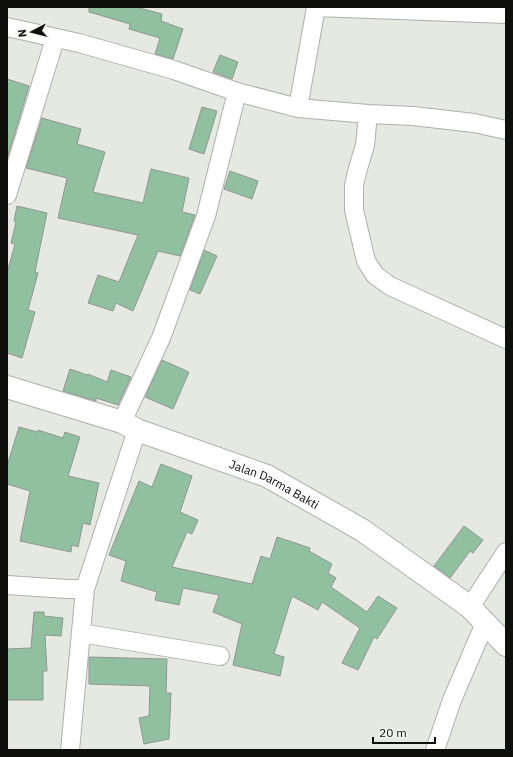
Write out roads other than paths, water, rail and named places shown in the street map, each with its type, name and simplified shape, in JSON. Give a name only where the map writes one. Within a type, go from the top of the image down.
[{"type":"street","points":[[298,108],[316,7],[506,14]]},
{"type":"street","points":[[7,27],[55,39],[79,43],[174,70],[237,92],[298,108],[428,118],[474,123],[506,130]]},
{"type":"street","points":[[7,195],[55,39]]},
{"type":"street","points":[[70,750],[85,589],[129,426],[206,216],[237,92]]},
{"type":"street","points":[[368,114],[365,145],[354,186],[354,210],[366,261],[375,276],[390,286],[506,339]]},
{"type":"street","name":"Jalan Darma Bakti","points":[[7,387],[129,426],[267,476],[362,530],[470,608],[506,645]]},
{"type":"street","points":[[470,608],[506,552]]},
{"type":"street","points":[[7,585],[67,590],[85,589]]},
{"type":"street","points":[[435,750],[452,700],[485,623]]},
{"type":"street","points":[[81,633],[220,656]]}]
